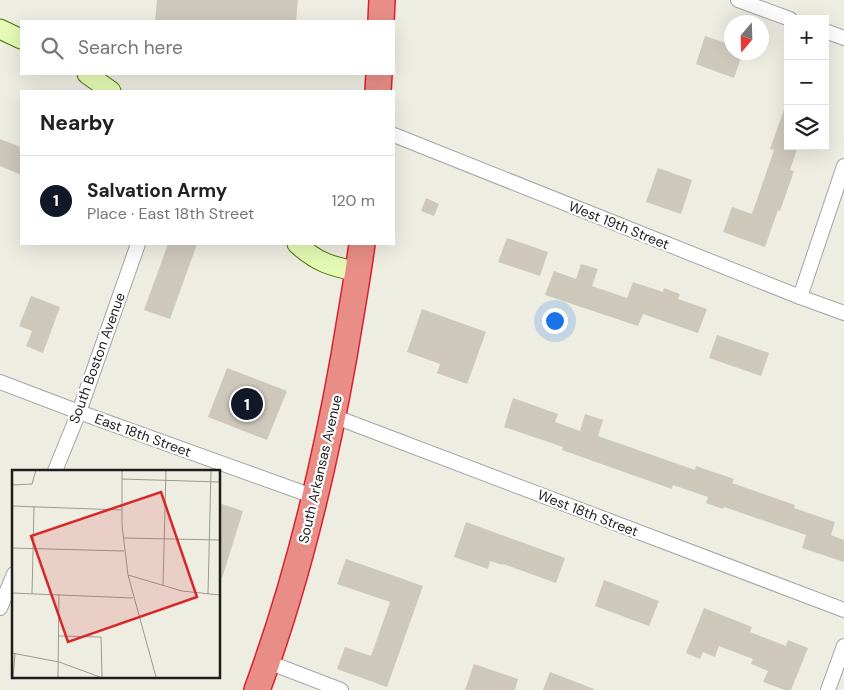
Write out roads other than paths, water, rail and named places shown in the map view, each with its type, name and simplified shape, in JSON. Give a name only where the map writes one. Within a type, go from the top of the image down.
[{"type":"highway","points":[[381,20],[382,0]]},
{"type":"highway","points":[[378,90],[379,75]]},
{"type":"highway","name":"South Arkansas Avenue","points":[[257,690],[268,662],[294,577],[315,496],[333,416],[362,245]]},
{"type":"street","points":[[738,0],[784,17]]},
{"type":"street","points":[[0,29],[20,39]]},
{"type":"street","points":[[829,32],[844,38]]},
{"type":"street","points":[[88,75],[110,90]]},
{"type":"street","name":"West 19th Street","points":[[395,135],[844,313]]},
{"type":"street","points":[[800,297],[844,166]]},
{"type":"street","name":"South Boston Avenue","points":[[55,470],[138,245]]},
{"type":"street","points":[[298,245],[308,254],[328,265],[358,272]]},
{"type":"street","name":"East 18th Street","points":[[0,382],[78,412],[315,496]]},
{"type":"street","name":"West 18th Street","points":[[333,416],[844,610]]},
{"type":"street","points":[[0,608],[12,579]]},
{"type":"street","points":[[828,690],[844,646]]},
{"type":"street","points":[[268,662],[341,690]]},
{"type":"place","name":"Salvation Army","points":[[247,404]]}]
